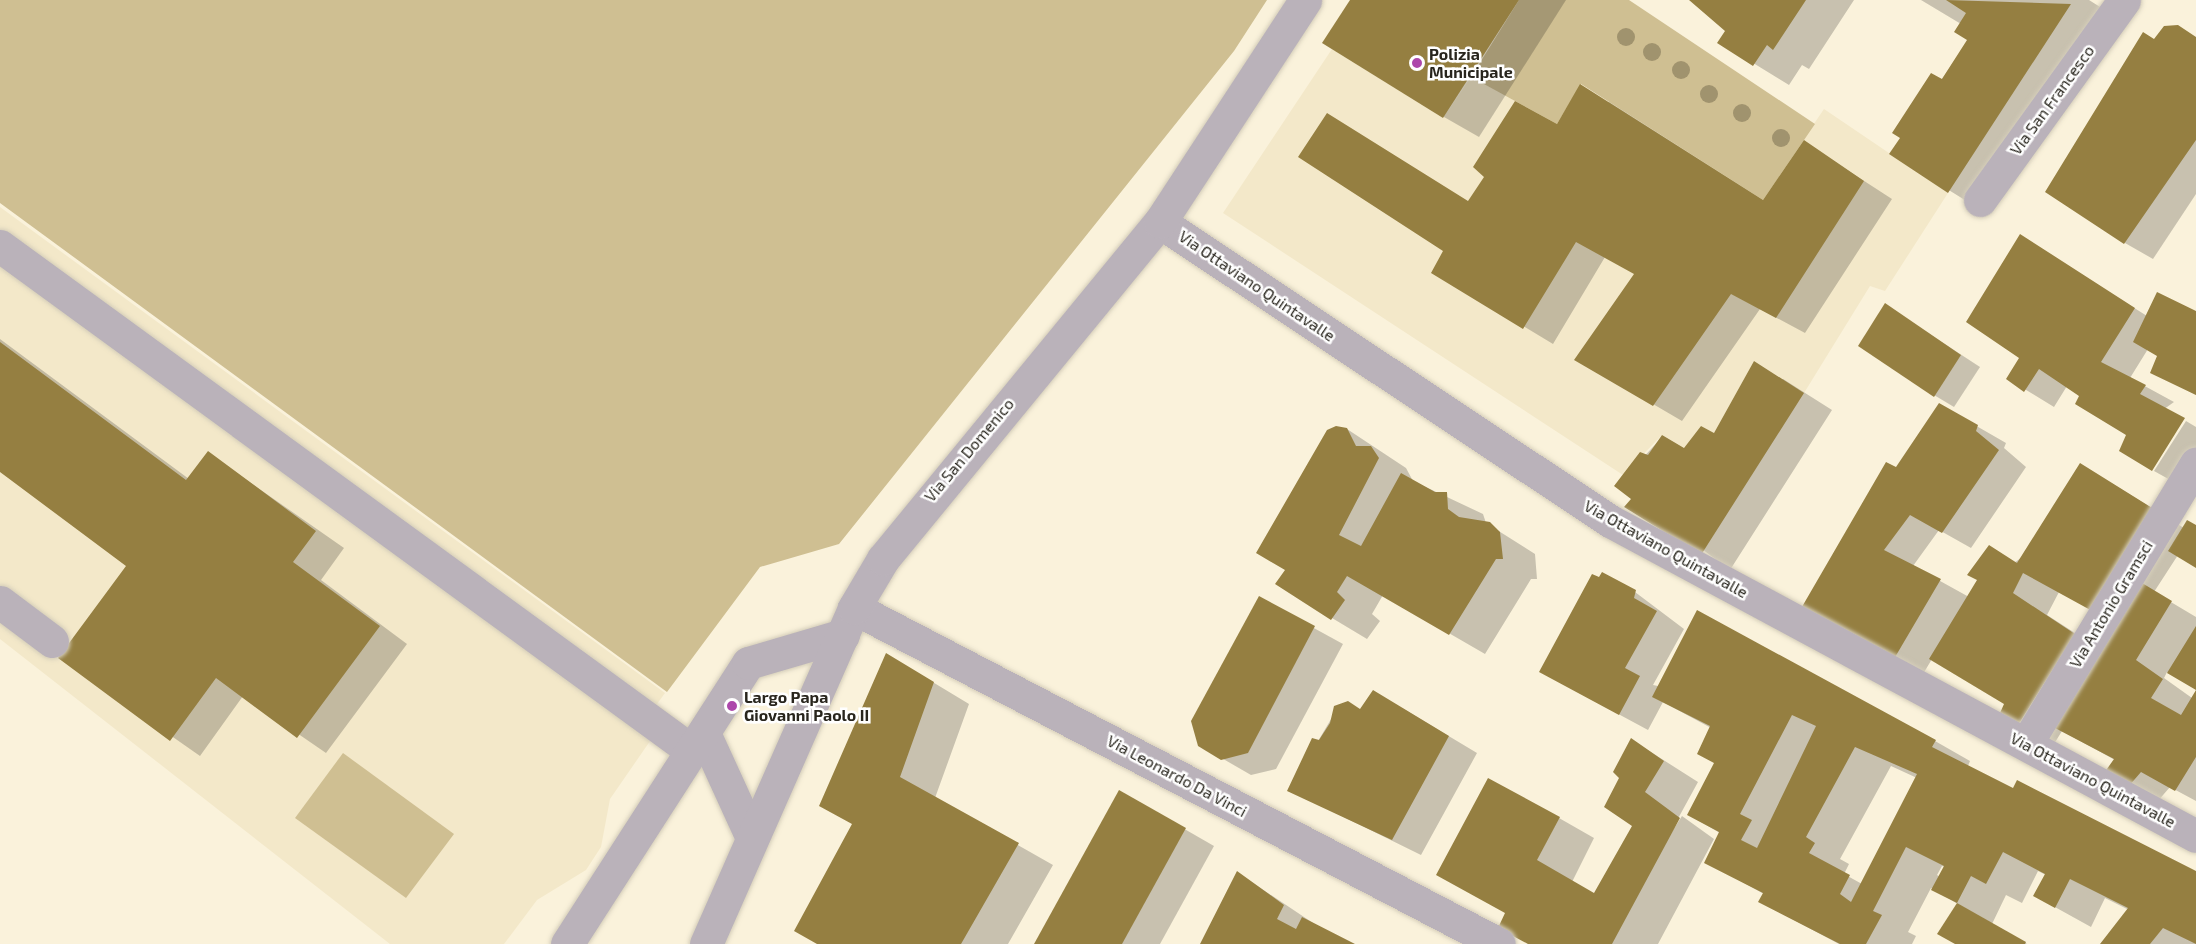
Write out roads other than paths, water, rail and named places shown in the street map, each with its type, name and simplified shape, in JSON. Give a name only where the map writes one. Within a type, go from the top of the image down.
[{"type":"street","name":"Via San Domenico","points":[[706,944],[849,622],[930,497],[1173,230],[1305,0]]},
{"type":"street","name":"Via San Francesco","points":[[1980,200],[2124,0]]},
{"type":"street","name":"Via Ottaviano Quintavalle","points":[[1173,230],[1610,521],[2196,836]]},
{"type":"street","points":[[0,246],[698,742],[752,838]]},
{"type":"street","name":"Via Antonio Gramsci","points":[[2026,744],[2196,463]]},
{"type":"street","points":[[0,602],[52,640]]},
{"type":"street","points":[[567,944],[748,663],[849,622]]},
{"type":"street","name":"Via Leonardo Da Vinci","points":[[849,622],[1499,944]]},
{"type":"place","name":"Polizia Municipale","points":[[1417,63]]},
{"type":"place","name":"Largo Papa Giovanni Paolo II","points":[[732,706]]}]
